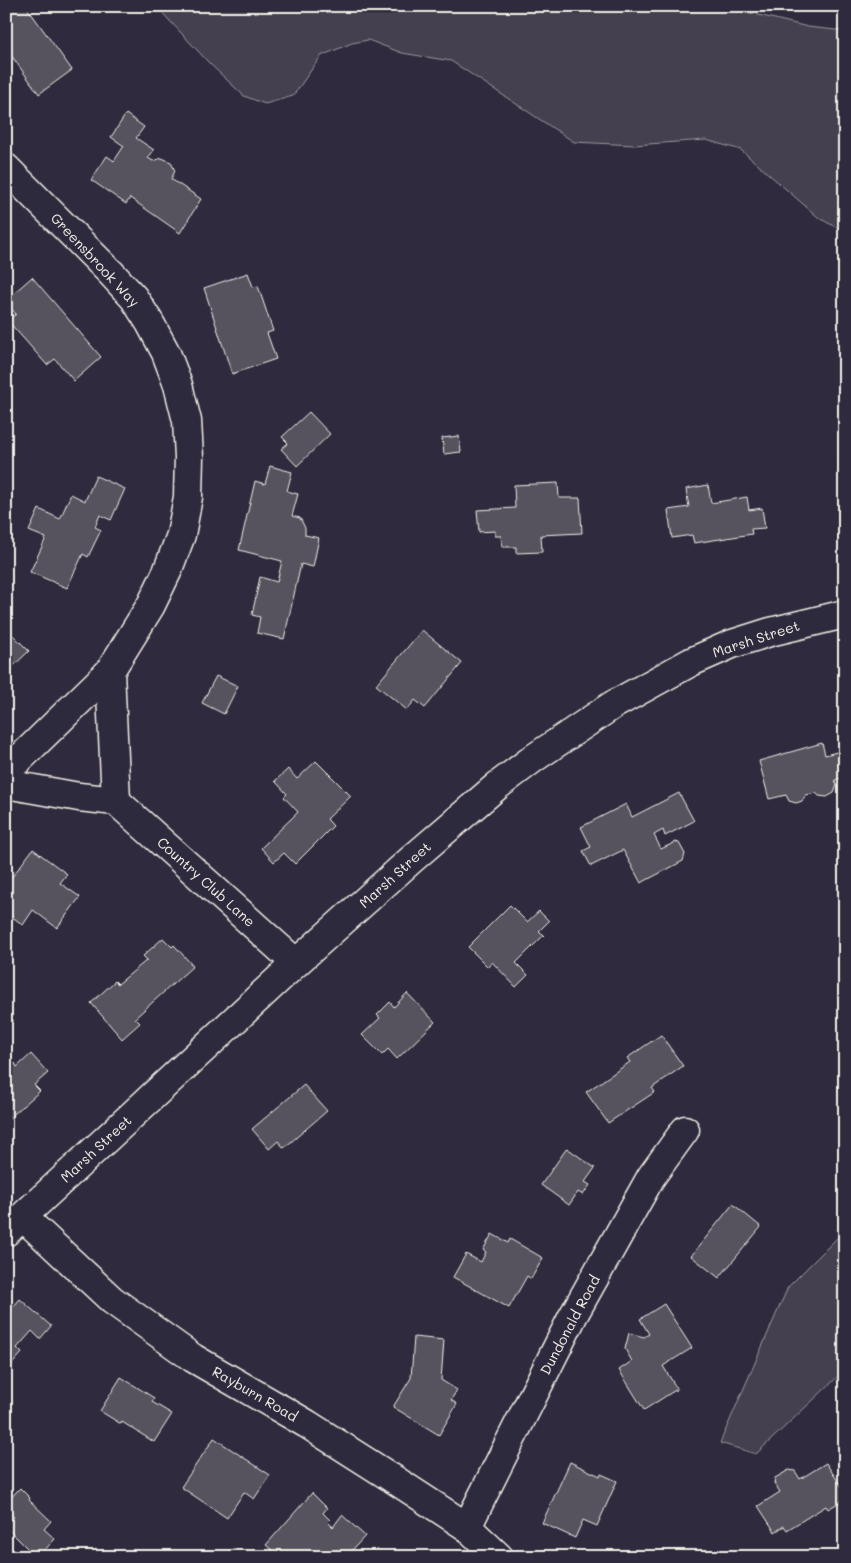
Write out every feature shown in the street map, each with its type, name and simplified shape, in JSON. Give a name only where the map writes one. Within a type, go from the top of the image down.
[{"type":"street","name":"Greensbrook Way","points":[[6,168],[134,298],[166,353],[178,385],[187,420],[189,457],[188,497],[181,535],[152,605],[110,671]]},
{"type":"street","name":"Marsh Street","points":[[14,1224],[296,963],[412,859],[497,786],[534,758],[614,704],[690,662],[732,644],[770,632],[845,614]]},
{"type":"street","points":[[6,772],[110,671]]},
{"type":"street","points":[[6,784],[79,797],[116,801],[110,671]]},
{"type":"street","name":"Country Club Lane","points":[[116,801],[296,963]]},
{"type":"street","name":"Dundonald Road","points":[[467,1527],[573,1316],[651,1177],[685,1130]]},
{"type":"street","name":"Rayburn Road","points":[[14,1224],[112,1300],[193,1358],[307,1424],[467,1527],[499,1557]]},
{"type":"shaded area","points":[[156,6],[721,6],[808,27],[845,31],[845,232],[819,218],[741,150],[706,140],[634,145],[574,142],[451,61],[402,53],[368,40],[352,43],[321,56],[293,96],[265,104],[244,96],[210,64]]},
{"type":"shaded area","points":[[845,1230],[845,1370],[756,1454],[720,1443],[788,1287]]},
{"type":"building","points":[[6,6],[26,6],[72,70],[39,94],[6,48]]},
{"type":"building","points":[[126,114],[144,127],[136,138],[154,150],[148,158],[153,161],[162,158],[171,162],[175,171],[171,179],[201,199],[180,233],[130,198],[126,204],[91,180],[107,156],[114,161],[124,146],[111,137]]},
{"type":"building","points":[[248,273],[253,287],[258,286],[273,331],[267,333],[276,359],[232,374],[204,288]]},
{"type":"building","points":[[32,277],[101,357],[74,381],[55,359],[47,365],[8,321],[16,314],[6,303],[6,300]]},
{"type":"building","points":[[309,412],[330,434],[297,466],[281,449],[288,443],[282,437]]},
{"type":"building","points":[[459,436],[461,452],[444,454],[442,438]]},
{"type":"building","points":[[845,443],[845,468],[842,468],[839,444]]},
{"type":"building","points":[[270,466],[292,472],[287,491],[298,494],[292,516],[300,518],[305,528],[305,535],[319,538],[313,567],[301,564],[284,639],[257,633],[260,617],[252,615],[260,577],[277,582],[282,561],[239,550],[255,481],[265,484]]},
{"type":"building","points":[[96,476],[125,489],[111,520],[100,515],[95,527],[101,530],[88,557],[83,554],[67,588],[30,572],[46,538],[29,531],[39,509],[60,519],[71,494],[85,501]]},
{"type":"building","points":[[558,483],[559,498],[580,498],[582,533],[541,535],[542,552],[516,553],[516,547],[502,547],[501,536],[495,536],[495,531],[479,532],[477,510],[515,508],[514,485]]},
{"type":"building","points":[[708,485],[711,503],[747,497],[749,510],[762,508],[765,528],[751,529],[752,534],[694,543],[692,535],[672,538],[668,510],[689,507],[686,489]]},
{"type":"building","points":[[6,628],[29,651],[6,673]]},
{"type":"building","points":[[422,630],[462,663],[425,708],[415,700],[407,710],[376,685]]},
{"type":"building","points":[[216,676],[238,686],[224,714],[202,703]]},
{"type":"building","points":[[822,743],[825,755],[845,750],[845,777],[835,780],[837,785],[834,793],[827,797],[819,796],[816,793],[806,795],[802,801],[796,803],[789,801],[786,795],[769,799],[759,761]]},
{"type":"building","points":[[316,761],[351,796],[327,819],[333,826],[295,864],[284,853],[274,862],[261,848],[298,812],[284,797],[287,794],[275,781],[288,769],[297,779]]},
{"type":"building","points":[[679,793],[694,821],[665,836],[663,830],[654,835],[661,849],[676,842],[679,843],[685,854],[683,861],[641,883],[623,850],[591,866],[583,851],[591,847],[581,827],[626,804],[632,817]]},
{"type":"building","points":[[33,849],[67,874],[60,883],[80,897],[57,928],[33,910],[23,925],[6,912],[6,885]]},
{"type":"building","points":[[510,905],[527,922],[539,911],[549,921],[539,931],[544,935],[516,963],[528,975],[516,987],[492,962],[488,967],[468,947]]},
{"type":"building","points":[[163,938],[172,947],[174,945],[193,966],[135,1018],[140,1023],[122,1039],[91,1003],[115,981],[118,984],[147,960],[143,956]]},
{"type":"building","points":[[407,993],[435,1022],[397,1059],[388,1049],[382,1055],[362,1035],[380,1018],[377,1015],[390,1002],[394,1007]]},
{"type":"building","points":[[661,1035],[683,1066],[652,1088],[655,1092],[608,1123],[586,1092],[630,1062],[627,1058]]},
{"type":"building","points":[[31,1054],[48,1073],[34,1085],[40,1091],[6,1121],[6,1071],[15,1063],[17,1067]]},
{"type":"building","points":[[304,1085],[327,1111],[284,1148],[278,1141],[269,1149],[252,1129]]},
{"type":"building","points":[[567,1148],[595,1168],[585,1182],[590,1185],[583,1195],[578,1192],[569,1205],[541,1185]]},
{"type":"building","points":[[733,1204],[761,1227],[719,1278],[691,1256]]},
{"type":"building","points":[[492,1234],[508,1243],[510,1239],[543,1258],[531,1279],[527,1276],[509,1308],[453,1277],[466,1254],[481,1262],[486,1252],[483,1250]]},
{"type":"building","points":[[20,1299],[51,1326],[40,1339],[32,1331],[17,1348],[22,1353],[6,1371],[6,1315]]},
{"type":"building","points":[[664,1304],[692,1348],[663,1366],[677,1389],[644,1410],[619,1370],[632,1361],[625,1349],[629,1333],[644,1337],[649,1334],[640,1319]]},
{"type":"building","points":[[414,1337],[444,1340],[441,1380],[457,1390],[451,1400],[457,1404],[439,1435],[393,1407],[411,1378]]},
{"type":"building","points":[[121,1377],[154,1398],[152,1402],[172,1414],[154,1442],[100,1411]]},
{"type":"building","points":[[214,1438],[270,1475],[254,1499],[244,1492],[227,1518],[181,1487]]},
{"type":"building","points":[[570,1462],[600,1476],[601,1474],[617,1481],[597,1526],[583,1520],[575,1538],[542,1523]]},
{"type":"building","points":[[826,1463],[845,1492],[845,1499],[828,1509],[826,1506],[787,1530],[784,1526],[775,1532],[758,1506],[780,1492],[774,1483],[775,1478],[789,1470],[795,1471],[800,1479]]},
{"type":"building","points":[[20,1488],[30,1498],[29,1500],[51,1521],[44,1529],[55,1539],[38,1557],[6,1527],[14,1517],[6,1509],[6,1503]]},
{"type":"building","points":[[312,1493],[327,1508],[323,1513],[330,1520],[328,1522],[333,1527],[342,1515],[365,1536],[346,1557],[280,1557],[266,1545]]}]
